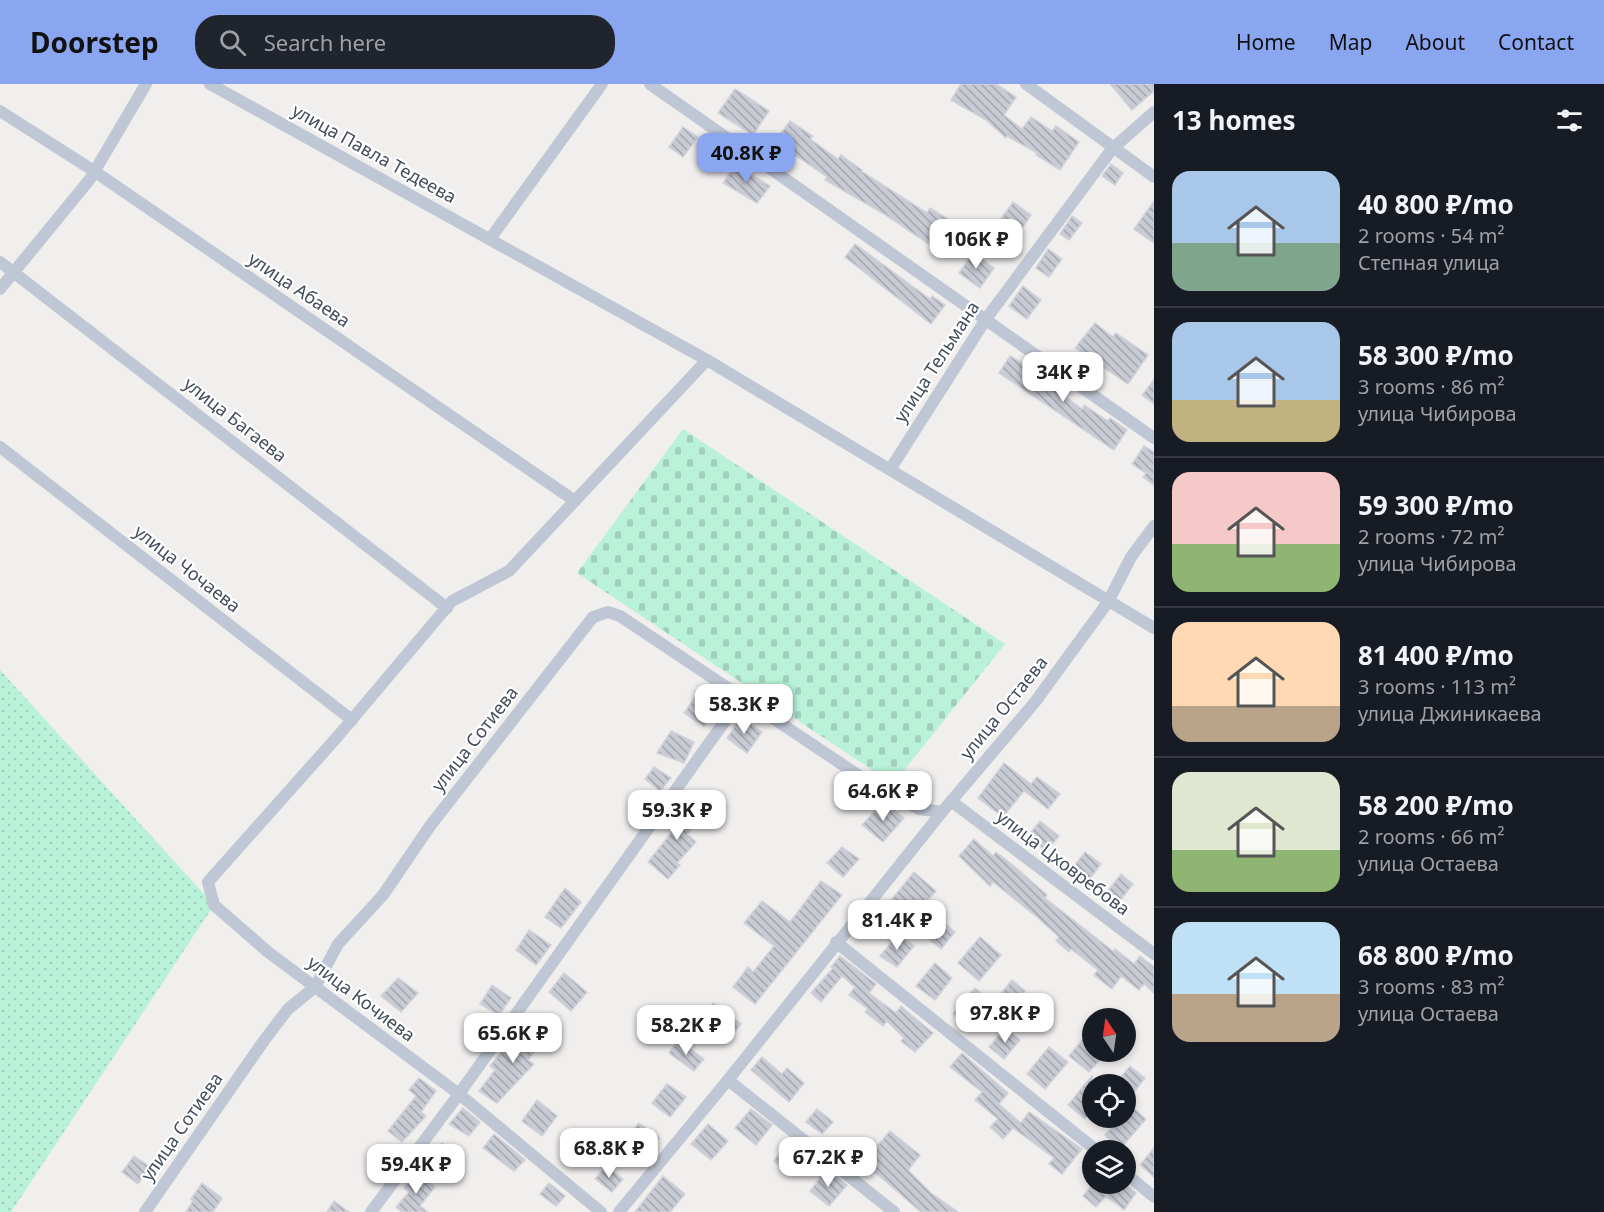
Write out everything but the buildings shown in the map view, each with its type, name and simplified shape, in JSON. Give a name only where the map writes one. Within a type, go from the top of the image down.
[{"type":"street","points":[[0,289],[94,171],[146,84]]},
{"type":"street","name":"улица Павла Тедеева","points":[[210,84],[707,360],[891,468],[1154,628]]},
{"type":"street","points":[[490,239],[602,84]]},
{"type":"street","points":[[650,84],[1154,438]]},
{"type":"street","points":[[1026,84],[1112,149],[1154,177]]},
{"type":"street","name":"улица Абаева","points":[[0,111],[94,171],[574,501]]},
{"type":"street","name":"улица Тельмана","points":[[891,468],[986,320],[1112,149],[1154,112]]},
{"type":"street","name":"улица Багаева","points":[[0,262],[447,608]]},
{"type":"street","points":[[352,720],[452,601],[509,571],[707,360]]},
{"type":"street","name":"улица Чочаева","points":[[0,447],[352,720]]},
{"type":"street","name":"улица Остаева","points":[[619,1212],[728,1080],[942,812],[1035,702],[1108,602],[1131,557],[1154,526]]},
{"type":"street","name":"улица Сотиева","points":[[146,1212],[263,1042],[288,1009],[315,987],[338,944],[382,895],[430,826],[593,617],[608,612],[620,616],[896,798],[919,809],[942,812]]},
{"type":"street","points":[[371,1212],[459,1094],[742,697]]},
{"type":"street","name":"улица Кочиева","points":[[352,720],[208,882],[214,905],[268,952],[459,1094],[601,1212]]},
{"type":"street","name":"улица Цховребова","points":[[951,801],[1154,954]]},
{"type":"street","points":[[836,942],[1084,1140]]},
{"type":"street","points":[[728,1080],[894,1212]]},
{"type":"street","points":[[1136,1182],[1154,1197]]},
{"type":"green space","points":[[683,429],[1005,644],[893,784],[577,573]]},
{"type":"green space","points":[[0,670],[214,905],[11,1212],[0,1212]]}]
